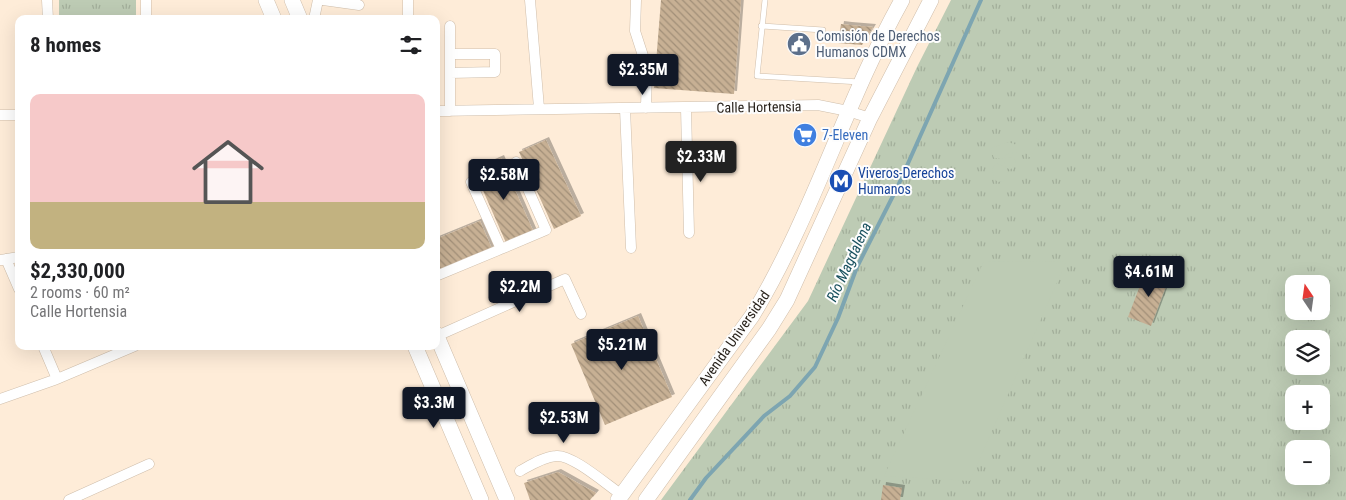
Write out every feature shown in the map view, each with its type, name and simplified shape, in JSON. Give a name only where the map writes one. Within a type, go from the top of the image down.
[{"type":"main road","points":[[266,0],[272,15]]},
{"type":"main road","points":[[292,0],[298,15]]},
{"type":"main road","name":"Avenida Universidad","points":[[620,497],[752,316],[768,290],[787,253],[875,48],[902,0]]},
{"type":"main road","name":"Avenida Universidad","points":[[646,500],[769,329],[787,300],[870,118],[931,0]]},
{"type":"main road","points":[[440,342],[507,500]]},
{"type":"main road","points":[[417,350],[481,500]]},
{"type":"street","points":[[47,0],[48,15]]},
{"type":"street","points":[[146,0],[146,15]]},
{"type":"street","points":[[315,15],[318,0]]},
{"type":"street","points":[[323,0],[359,5]]},
{"type":"street","points":[[408,0],[408,15]]},
{"type":"street","points":[[530,0],[539,108]]},
{"type":"street","points":[[636,0],[635,31],[647,68],[646,108]]},
{"type":"street","points":[[450,26],[450,111]]},
{"type":"street","points":[[450,54],[495,54],[495,72],[450,74]]},
{"type":"street","name":"Calle Hortensia","points":[[440,111],[818,105],[848,110],[870,118]]},
{"type":"street","points":[[686,108],[689,233]]},
{"type":"street","points":[[624,109],[631,248]]},
{"type":"street","points":[[0,115],[15,115]]},
{"type":"street","points":[[440,274],[546,230],[516,162]]},
{"type":"street","points":[[471,182],[500,249]]},
{"type":"street","points":[[3,259],[15,282]]},
{"type":"street","points":[[440,334],[565,279],[581,314]]},
{"type":"street","points":[[45,350],[57,379]]},
{"type":"street","points":[[0,399],[57,379],[126,350]]},
{"type":"street","points":[[520,471],[546,458],[558,455],[571,460],[620,497]]},
{"type":"street","points":[[69,500],[150,464]]},
{"type":"lane","points":[[765,0],[757,76],[860,82]]},
{"type":"lane","points":[[761,26],[823,30]]},
{"type":"green space","points":[[59,0],[136,0],[136,15],[59,15]]},
{"type":"green space","points":[[951,0],[1346,0],[1346,500],[661,500],[808,301],[917,67]]},
{"type":"green space","points":[[1036,138],[1039,140],[1031,157],[1029,157],[1024,150]]},
{"type":"green space","points":[[1008,142],[1017,145],[1017,152],[1008,154],[1002,159],[994,158],[991,151],[992,148]]},
{"type":"green space","points":[[1008,157],[1012,157],[1016,163],[1012,169],[1008,169],[1004,165],[1004,161]]},
{"type":"green space","points":[[996,163],[1003,166],[1008,173],[1004,181],[998,182],[994,179],[992,169]]},
{"type":"green space","points":[[984,261],[1066,262],[970,481],[884,476]]},
{"type":"building","points":[[661,0],[741,0],[734,94],[654,88]]},
{"type":"building","points":[[841,24],[873,27],[862,45],[838,43]]},
{"type":"building","points":[[546,140],[581,216],[554,229],[519,152]]},
{"type":"building","points":[[501,158],[534,233],[507,245],[474,170]]},
{"type":"building","points":[[480,221],[492,249],[440,270],[440,237]]},
{"type":"building","points":[[1146,270],[1169,278],[1151,326],[1128,317]]},
{"type":"building","points":[[638,316],[672,397],[605,425],[571,344]]},
{"type":"building","points":[[558,472],[596,493],[590,500],[530,500],[524,483]]},
{"type":"building","points":[[883,485],[902,488],[900,500],[881,500]]},
{"type":"waterway","name":"Río Magdalena","points":[[690,500],[706,478],[764,416],[790,396],[815,367],[838,318],[857,267],[897,188],[981,0]]},
{"type":"place","name":"Comisión de Derechos Humanos CDMX","points":[[799,44]]},
{"type":"place","name":"7-Eleven","points":[[805,135]]},
{"type":"place","name":"Viveros-Derechos Humanos","points":[[841,181]]}]
